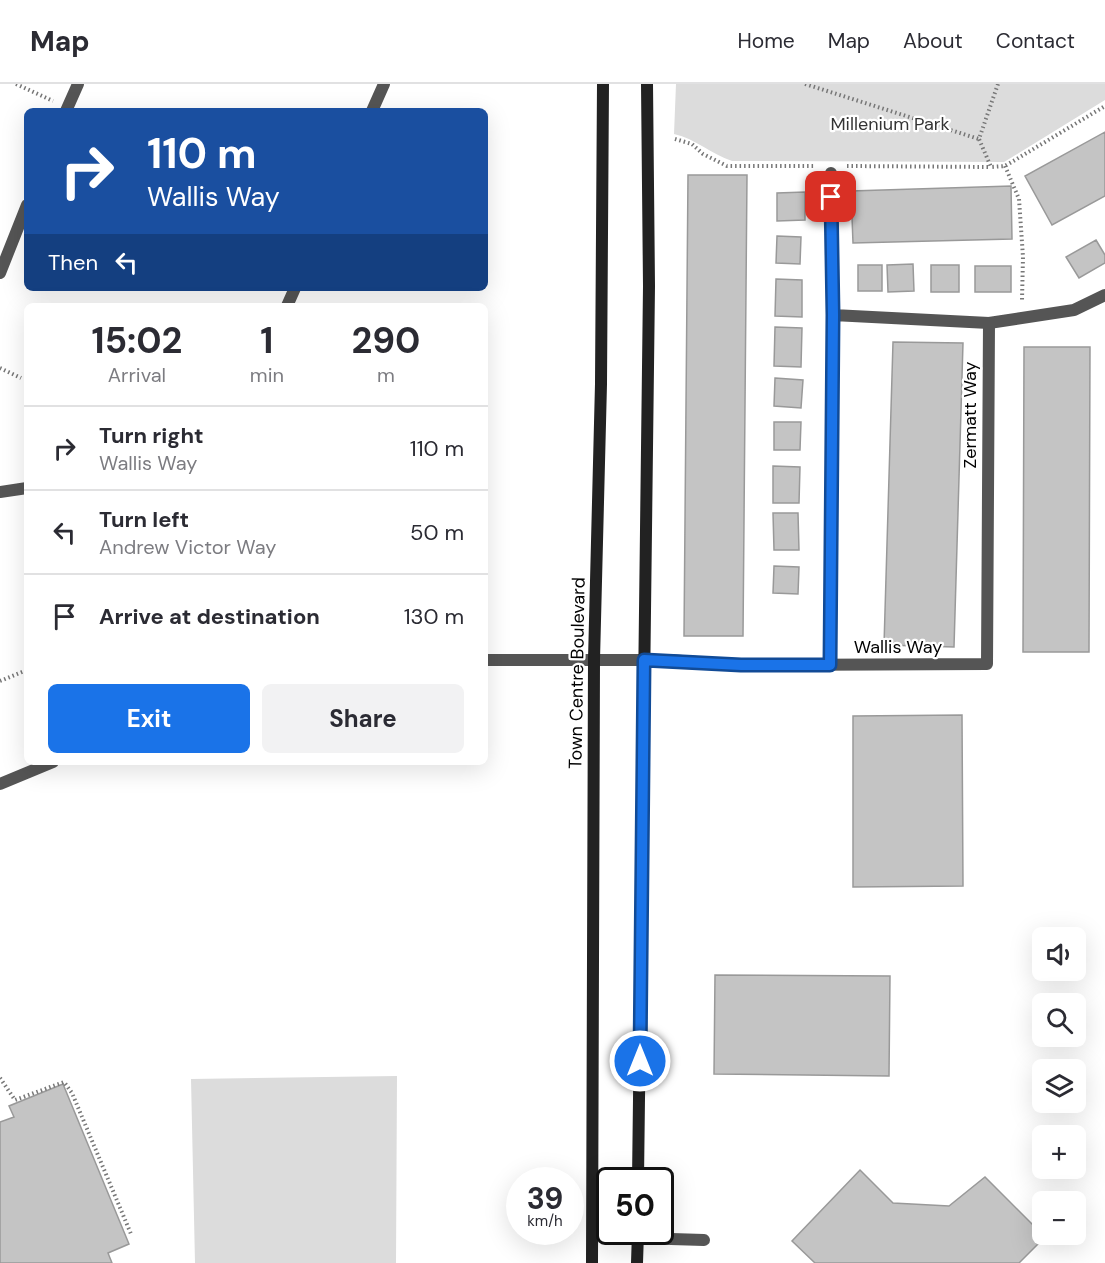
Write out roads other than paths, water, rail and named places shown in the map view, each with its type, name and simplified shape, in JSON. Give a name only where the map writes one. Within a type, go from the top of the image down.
[{"type":"main road","name":"Town Centre Boulevard","points":[[592,1263],[594,660],[601,384],[603,84]]},
{"type":"main road","points":[[638,1167],[649,286],[647,84]]},
{"type":"main road","points":[[637,1263],[638,1245]]},
{"type":"street","points":[[67,108],[78,84]]},
{"type":"street","points":[[373,108],[384,84]]},
{"type":"street","points":[[830,665],[833,315],[831,173]]},
{"type":"street","points":[[0,273],[24,213]]},
{"type":"street","points":[[833,315],[989,322],[1074,310],[1105,295]]},
{"type":"street","name":"Zermatt Way","points":[[987,664],[989,322]]},
{"type":"street","points":[[0,492],[24,488]]},
{"type":"street","name":"Wallis Way","points":[[488,660],[644,660],[741,665],[987,664]]},
{"type":"street","points":[[0,784],[46,765]]},
{"type":"street","points":[[674,1238],[704,1240]]},
{"type":"park label","name":"Millenium Park","points":[[890,124]]}]
